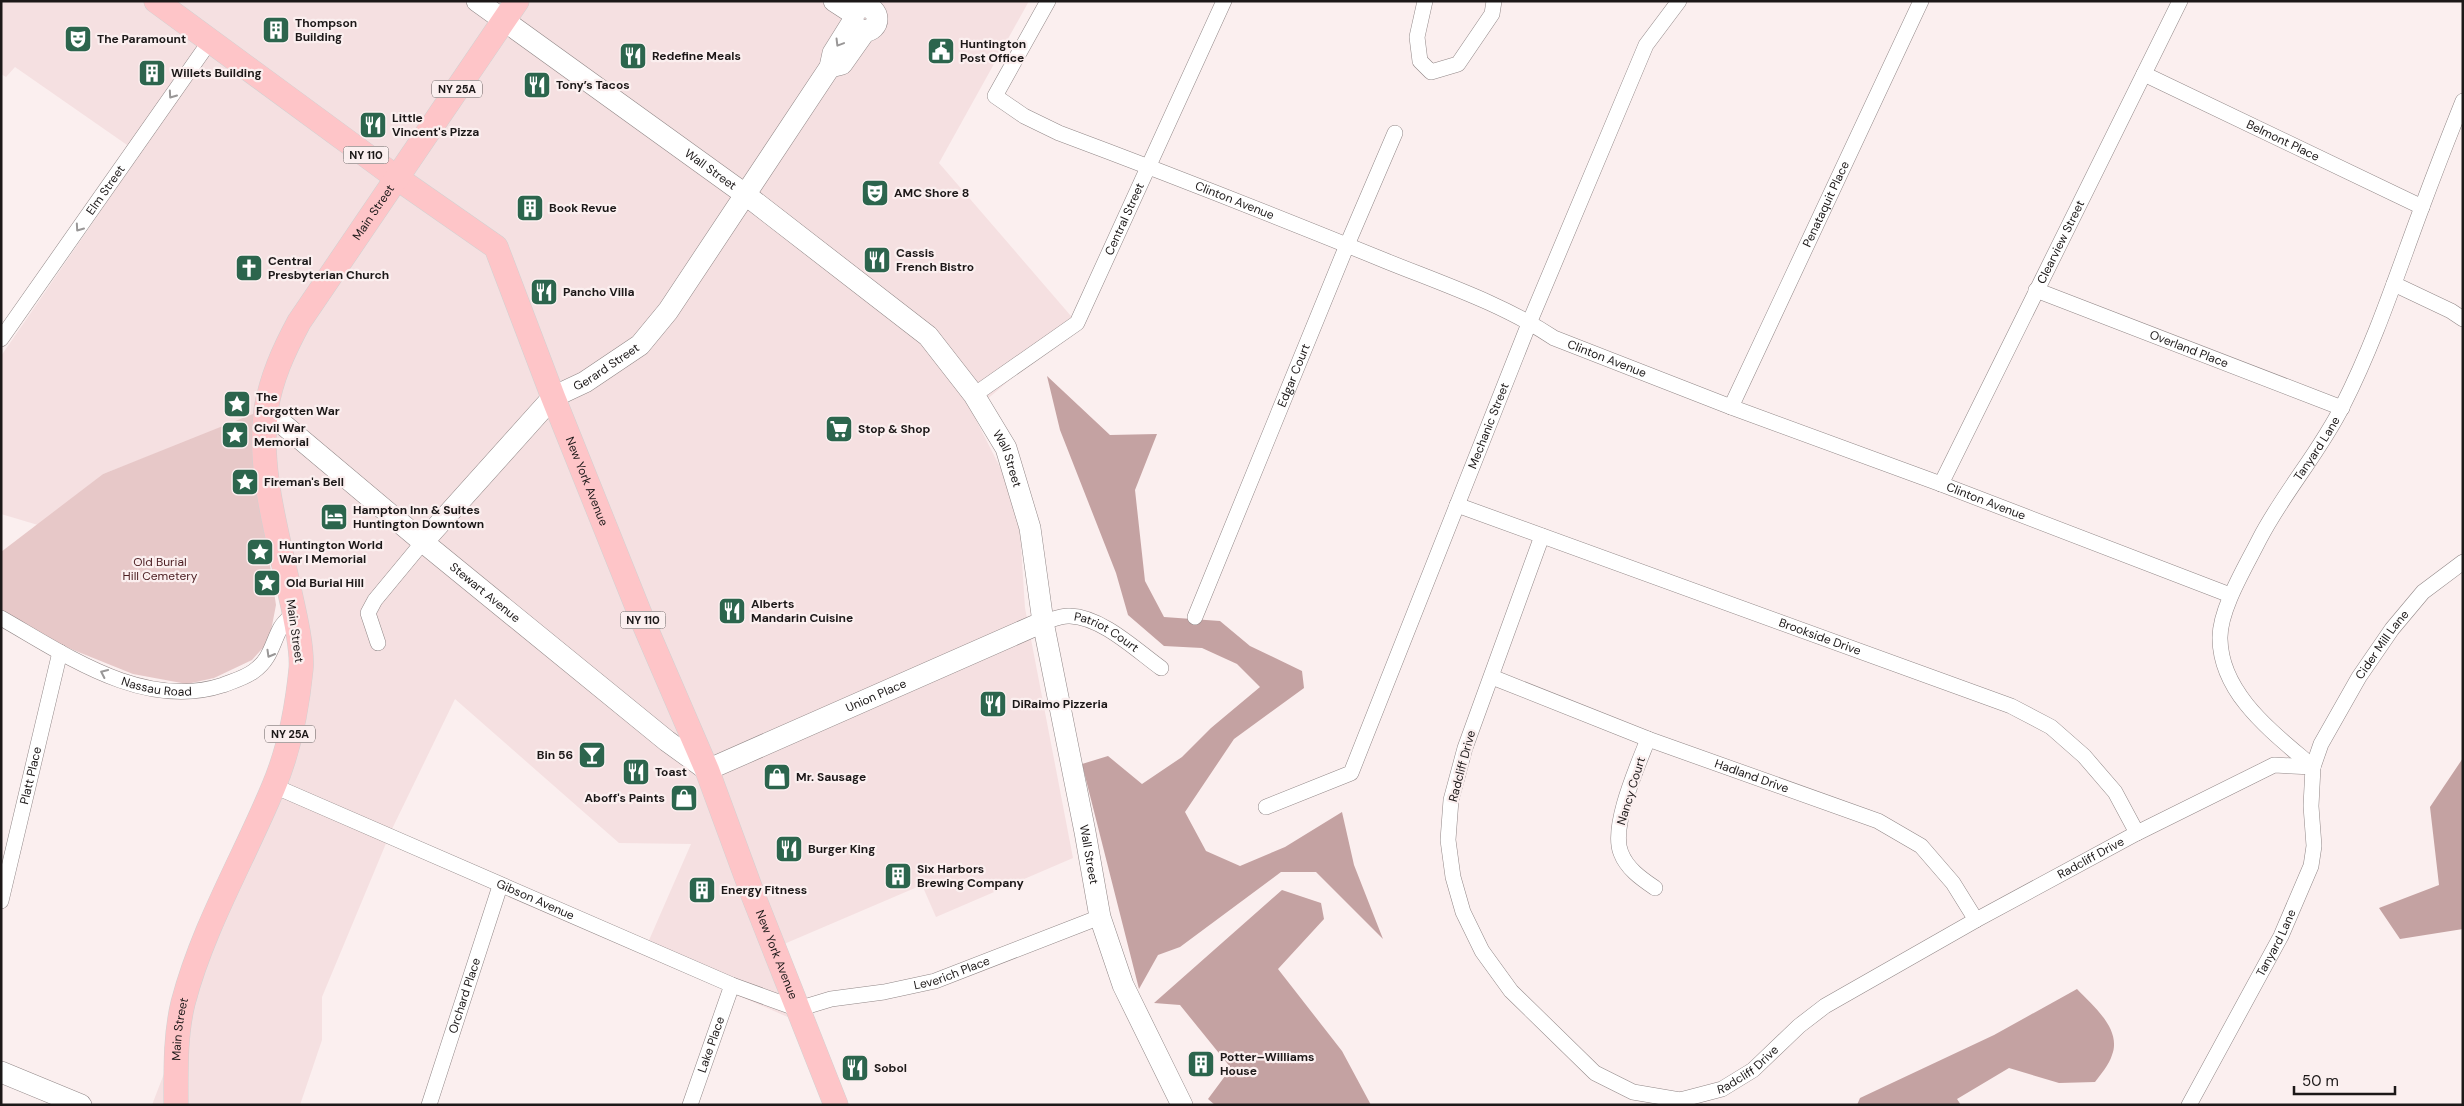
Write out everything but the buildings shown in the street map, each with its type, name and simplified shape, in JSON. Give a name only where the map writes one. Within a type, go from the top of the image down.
[{"type":"main road","name":"New York Avenue","points":[[156,1],[397,178],[496,247],[553,397],[644,624],[707,770],[753,895],[836,1105]]},
{"type":"main road","name":"Main Street","points":[[176,1105],[176,1040],[183,1004],[204,938],[274,786],[294,719],[301,666],[294,613],[270,495],[265,450],[266,410],[279,362],[299,322],[518,1]]},
{"type":"street","name":"Wall Street","points":[[477,1],[746,195],[928,336],[974,395],[1006,448],[1030,528],[1043,622],[1100,917],[1123,985],[1182,1105]]},
{"type":"street","points":[[834,1],[866,13]]},
{"type":"street","name":"Clinton Avenue","points":[[1048,1],[995,96],[1024,116],[1059,133],[1148,166],[1347,245],[1530,321],[1554,338],[1731,408],[1941,484],[2230,596]]},
{"type":"street","name":"Central Street","points":[[974,395],[1077,323],[1224,1]]},
{"type":"street","points":[[1424,1],[1417,37],[1420,61],[1431,72],[1458,64],[1492,14],[1494,1]]},
{"type":"street","name":"Mechanic Street","points":[[1266,807],[1351,773],[1530,321],[1646,45],[1679,1]]},
{"type":"street","name":"Penataquit Place","points":[[1731,408],[1921,1]]},
{"type":"street","name":"Clearview Street","points":[[1941,484],[2180,1]]},
{"type":"street","name":"Gerard Street","points":[[378,643],[368,613],[375,600],[423,542],[553,397],[585,382],[640,345],[668,311],[746,195],[830,67],[833,53],[866,13]]},
{"type":"street","name":"Elm Street","points":[[1,339],[210,41]]},
{"type":"street","name":"Belmont Place","points":[[2144,74],[2422,207]]},
{"type":"street","name":"Tanyard Lane","points":[[2312,767],[2256,715],[2238,693],[2224,670],[2220,637],[2230,596],[2267,524],[2342,408],[2394,284],[2463,101]]},
{"type":"street","name":"Edgar Court","points":[[1195,618],[1347,245],[1395,133]]},
{"type":"street","points":[[2394,284],[2451,311],[2463,320]]},
{"type":"street","name":"Overland Place","points":[[2036,290],[2342,408]]},
{"type":"street","name":"Stewart Avenue","points":[[266,410],[423,542],[667,741],[707,770]]},
{"type":"street","name":"Brookside Drive","points":[[1457,504],[2011,706],[2051,727],[2084,756],[2115,792],[2137,833]]},
{"type":"street","name":"Radcliff Drive","points":[[1542,536],[1465,748],[1452,800],[1448,840],[1453,878],[1463,912],[1482,951],[1511,991],[1595,1073],[1633,1092],[1680,1100],[1722,1089],[1753,1070],[1799,1026],[1825,1006],[1976,920],[2137,833],[2274,765],[2312,767]]},
{"type":"street","name":"Cider Mill Lane","points":[[2321,744],[2359,677],[2392,629],[2424,592],[2463,562]]},
{"type":"street","name":"Nassau Road","points":[[1,618],[60,652],[121,681],[145,687],[186,692],[213,688],[254,672],[267,660],[282,626],[294,613]]},
{"type":"street","name":"Patriot Court","points":[[1043,622],[1068,616],[1086,618],[1101,625],[1161,668]]},
{"type":"street","name":"Union Place","points":[[707,770],[1043,622]]},
{"type":"street","name":"Platt Place","points":[[1,901],[60,652]]},
{"type":"street","name":"Hadland Drive","points":[[1492,677],[1648,739],[1878,821],[1921,846],[1953,883],[1976,920]]},
{"type":"street","name":"Nancy Court","points":[[1648,739],[1626,800],[1618,841],[1621,854],[1629,866],[1655,888]]},
{"type":"street","name":"Tanyard Lane","points":[[2189,1105],[2281,936],[2312,866],[2314,846],[2311,806],[2312,767],[2321,744]]},
{"type":"street","name":"Gibson Avenue","points":[[274,786],[500,886],[732,985],[798,1009]]},
{"type":"street","name":"Orchard Place","points":[[429,1105],[500,886]]},
{"type":"street","name":"Leverich Place","points":[[798,1009],[831,999],[884,992],[935,981],[1100,917]]},
{"type":"street","name":"Lake Place","points":[[690,1105],[732,985]]},
{"type":"street","points":[[1,1072],[81,1105]]},
{"type":"shaded area","points":[[1,1],[1029,1],[939,163],[1077,323],[972,412],[1005,477],[1020,531],[1025,608],[1073,858],[936,917],[922,885],[763,953],[790,1018],[643,954],[691,844],[619,843],[455,699],[392,829],[322,997],[322,1040],[300,1105],[152,1105],[274,786],[301,666],[266,411],[103,474],[38,525],[1,514],[1,356],[140,154],[15,67],[6,77],[1,74]]},
{"type":"shaded area","points":[[1047,376],[1110,435],[1157,434],[1135,490],[1145,581],[1164,617],[1220,621],[1250,646],[1302,671],[1304,688],[1234,739],[1185,812],[1206,851],[1240,866],[1285,847],[1342,812],[1354,865],[1383,939],[1316,872],[1281,872],[1180,947],[1158,955],[1139,989],[1082,764],[1108,756],[1142,784],[1182,757],[1211,728],[1260,687],[1237,664],[1202,648],[1164,646],[1128,615],[1116,573],[1060,430]]},
{"type":"shaded area","points":[[2463,758],[2463,929],[2400,939],[2379,908],[2439,885],[2430,807]]},
{"type":"shaded area","points":[[1282,890],[1321,903],[1324,919],[1278,969],[1342,1051],[1371,1105],[1215,1105],[1208,1099],[1231,1068],[1180,1005],[1154,1003]]},
{"type":"shaded area","points":[[2077,989],[2098,1010],[2110,1027],[2113,1036],[2114,1045],[2111,1059],[2095,1082],[2059,1083],[2009,1068],[1957,1099],[1961,1105],[1857,1105],[1860,1098],[1994,1035]]},
{"type":"green space","name":"Old Burial Hill Cemetery","points":[[258,412],[252,445],[276,605],[269,641],[252,660],[214,678],[187,684],[133,674],[56,643],[1,611],[1,552],[103,474]]},
{"type":"place","name":"Thompson Building","points":[[276,30]]},
{"type":"place","name":"The Paramount","points":[[78,39]]},
{"type":"place","name":"Huntington Post Office","points":[[941,51]]},
{"type":"place","name":"Redefine Meals","points":[[633,56]]},
{"type":"place","name":"Willets Building","points":[[152,73]]},
{"type":"place","name":"Tony’s Tacos","points":[[537,85]]},
{"type":"place","name":"Little Vincent's Pizza","points":[[373,125]]},
{"type":"place","name":"AMC Shore 8","points":[[875,193]]},
{"type":"place","name":"Book Revue","points":[[530,208]]},
{"type":"place","name":"Cassis French Bistro","points":[[877,260]]},
{"type":"place","name":"Central Presbyterian Church","points":[[249,268]]},
{"type":"place","name":"Pancho Villa","points":[[544,292]]},
{"type":"place","name":"The Forgotten War","points":[[237,404]]},
{"type":"place","name":"Stop & Shop","points":[[839,429]]},
{"type":"place","name":"Civil War Memorial","points":[[235,435]]},
{"type":"place","name":"Fireman's Bell","points":[[245,482]]},
{"type":"place","name":"Hampton Inn & Suites Huntington Downtown","points":[[334,517]]},
{"type":"place","name":"Huntington World War I Memorial","points":[[260,552]]},
{"type":"place","name":"Old Burial Hill","points":[[267,583]]},
{"type":"place","name":"Alberts Mandarin Cuisine","points":[[732,611]]},
{"type":"place","name":"DiRaimo Pizzeria","points":[[993,704]]},
{"type":"place","name":"Bin 56","points":[[592,755]]},
{"type":"place","name":"Toast","points":[[636,772]]},
{"type":"place","name":"Mr. Sausage","points":[[777,777]]},
{"type":"place","name":"Aboff's Paints","points":[[684,798]]},
{"type":"place","name":"Burger King","points":[[789,849]]},
{"type":"place","name":"Six Harbors Brewing Company","points":[[898,876]]},
{"type":"place","name":"Energy Fitness","points":[[702,890]]},
{"type":"place","name":"Potter–Williams House","points":[[1201,1064]]},
{"type":"place","name":"Sobol","points":[[855,1068]]}]
